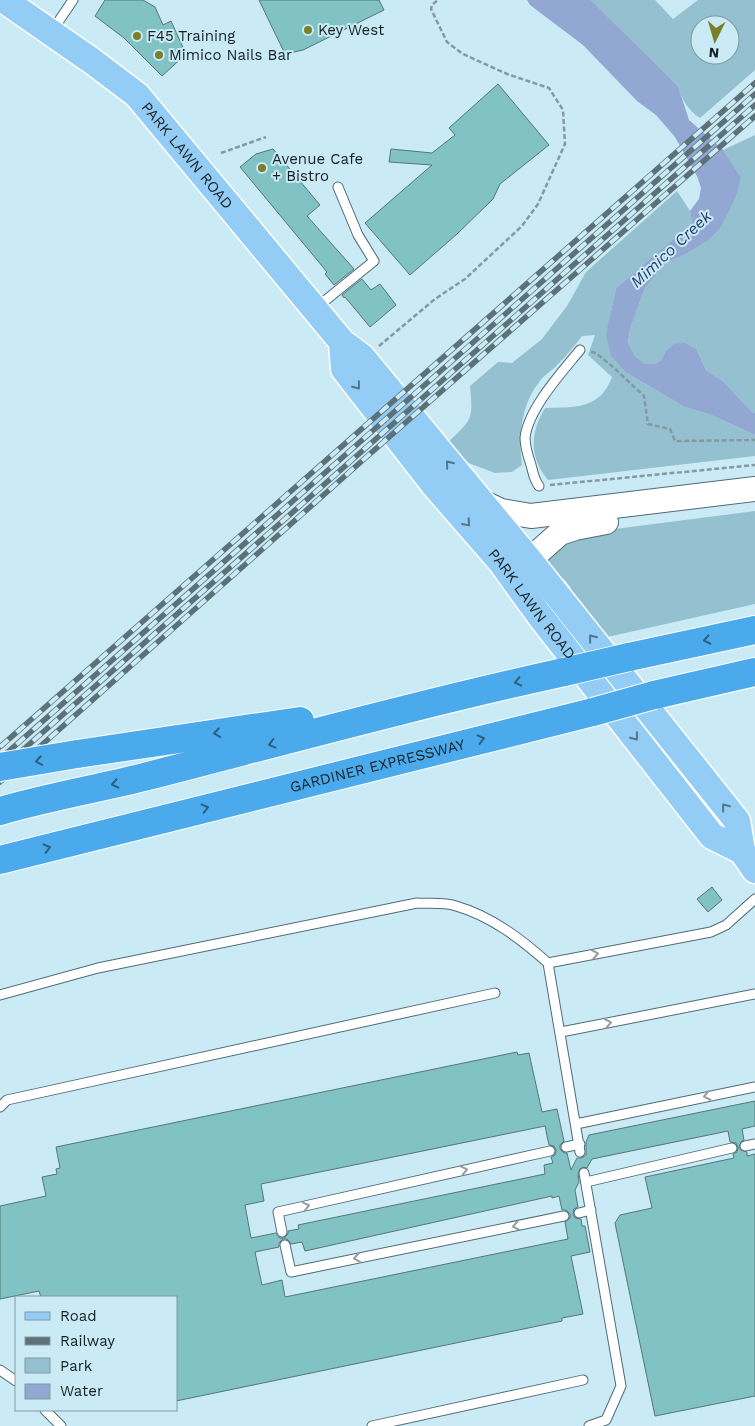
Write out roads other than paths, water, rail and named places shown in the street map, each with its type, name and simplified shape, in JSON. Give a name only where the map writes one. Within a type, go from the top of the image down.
[{"type":"highway","points":[[0,767],[372,710],[472,692],[755,630]]},
{"type":"highway","name":"GARDINER EXPRESSWAY","points":[[0,860],[593,712],[654,695],[755,672]]},
{"type":"highway","points":[[0,811],[26,803],[118,784],[472,692]]},
{"type":"main road","name":"PARK LAWN ROAD","points":[[4,0],[92,60],[137,95],[314,310],[342,342],[362,357],[480,501],[515,561]]},
{"type":"main road","name":"PARK LAWN ROAD","points":[[342,342],[344,369],[435,486],[515,561],[737,821],[749,860]]},
{"type":"main road","points":[[480,501],[500,511],[531,516],[755,489]]},
{"type":"main road","points":[[515,561],[560,533],[575,528],[755,503]]},
{"type":"main road","points":[[515,561],[541,529],[590,509]]},
{"type":"lane","points":[[52,32],[73,0]]},
{"type":"lane","points":[[314,310],[374,261],[358,235],[338,187]]},
{"type":"lane","points":[[539,486],[525,438],[536,409],[555,379],[580,350]]},
{"type":"lane","points":[[548,963],[711,932],[726,926],[748,908],[755,899]]},
{"type":"lane","points":[[0,995],[98,968],[418,903],[455,905],[494,922],[526,944],[548,963],[580,1148],[566,1147]]},
{"type":"lane","points":[[0,1107],[7,1100],[495,993]]},
{"type":"lane","points":[[560,1032],[755,994]]},
{"type":"lane","points":[[576,1124],[755,1087]]},
{"type":"lane","points":[[745,1146],[755,1144]]},
{"type":"lane","points":[[589,1426],[606,1420],[621,1386],[585,1178],[732,1148]]},
{"type":"lane","points":[[282,1232],[278,1212],[550,1151]]},
{"type":"lane","points":[[579,1213],[591,1210]]},
{"type":"lane","points":[[285,1245],[291,1272],[564,1216]]},
{"type":"lane","points":[[0,1370],[15,1380]]},
{"type":"lane","points":[[372,1426],[582,1380]]},
{"type":"lane","points":[[46,1411],[61,1426]]},
{"type":"water","name":"Mimico Creek","points":[[527,0],[591,0],[678,86],[689,120],[723,150],[741,177],[736,196],[720,229],[708,241],[684,255],[667,262],[645,288],[630,329],[628,343],[635,356],[645,364],[655,364],[662,360],[665,352],[674,344],[685,343],[697,350],[706,370],[724,382],[755,413],[755,435],[709,414],[685,407],[625,372],[611,356],[606,334],[616,288],[692,223],[690,211],[699,199],[701,188],[697,176],[675,137],[656,115],[637,101],[583,45],[530,5]]},
{"type":"railway","points":[[0,747],[755,83]]},
{"type":"railway","points":[[0,759],[755,94]]},
{"type":"railway","points":[[0,770],[755,105]]},
{"type":"railway","points":[[0,782],[755,116]]},
{"type":"place","name":"Key West","points":[[308,30]]},
{"type":"place","name":"F45 Training","points":[[137,36]]},
{"type":"place","name":"Mimico Nails Bar","points":[[159,55]]},
{"type":"place","name":"Avenue Cafe + Bistro","points":[[262,168]]}]
